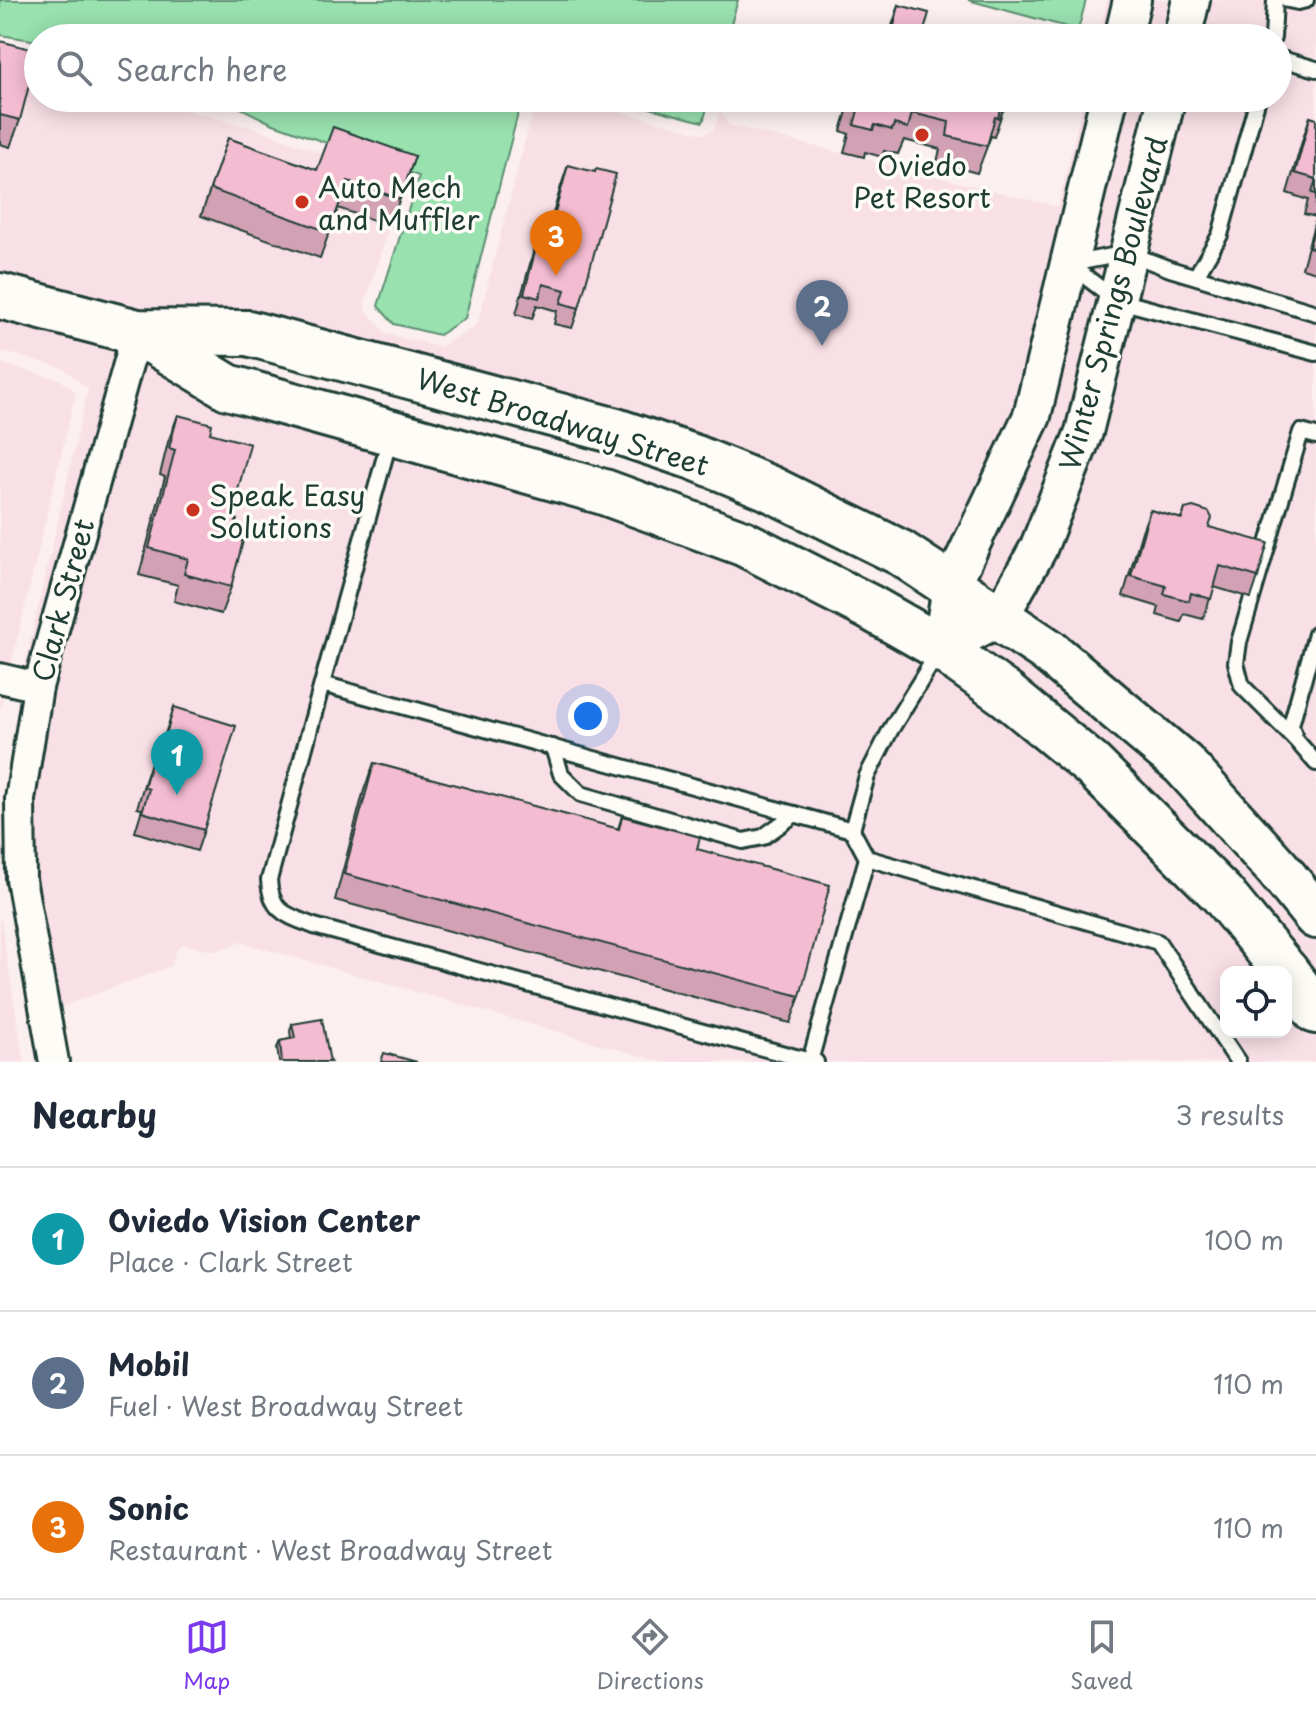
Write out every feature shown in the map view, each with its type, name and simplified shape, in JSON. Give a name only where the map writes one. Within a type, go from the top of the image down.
[{"type":"main road","name":"West Broadway Street","points":[[0,296],[137,332],[248,333],[616,431],[696,458],[769,488],[901,553],[1047,650],[1183,764],[1316,916]]},
{"type":"main road","name":"West Broadway Street","points":[[137,332],[228,387],[604,492],[670,514],[743,543],[869,607],[941,648],[1007,695],[1092,765],[1222,894],[1281,966]]},
{"type":"main road","name":"West Broadway Street","points":[[1292,980],[1316,1011]]},
{"type":"street","points":[[1126,24],[1132,0]]},
{"type":"street","points":[[1185,24],[1191,0]]},
{"type":"street","name":"Winter Springs Boulevard","points":[[941,648],[951,587],[1032,416],[1106,112]]},
{"type":"street","name":"Winter Springs Boulevard","points":[[999,618],[1038,549],[1084,432],[1163,112]]},
{"type":"street","name":"Clark Street","points":[[54,1062],[21,879],[20,799],[38,687],[137,332]]},
{"type":"street","points":[[941,648],[999,618]]},
{"type":"street","points":[[0,678],[38,687]]},
{"type":"lane","points":[[1274,24],[1275,0]]},
{"type":"lane","points":[[1288,0],[1306,0]]},
{"type":"lane","points":[[1292,62],[1316,69]]},
{"type":"lane","points":[[1196,276],[1220,235],[1254,112]]},
{"type":"lane","points":[[1070,264],[1128,253],[1316,313]]},
{"type":"lane","points":[[1070,264],[1116,300],[1316,353]]},
{"type":"lane","points":[[1316,436],[1301,432],[1239,642],[1236,663],[1242,686],[1316,763]]},
{"type":"lane","points":[[392,433],[269,880],[270,894],[283,914],[314,926],[813,1061],[867,858],[852,830],[867,776],[891,729],[941,648]]},
{"type":"lane","points":[[1295,739],[1291,725],[1316,634]]},
{"type":"lane","points":[[322,684],[852,830]]},
{"type":"lane","points":[[553,747],[561,774],[581,794],[743,841],[763,837],[795,814]]},
{"type":"lane","points":[[867,858],[1158,942],[1238,1062]]},
{"type":"shaded area","points":[[1107,0],[1117,0],[1111,24],[1101,24]]},
{"type":"shaded area","points":[[1149,0],[1175,0],[1169,24],[1143,24]]},
{"type":"shaded area","points":[[1207,0],[1316,0],[1316,893],[1019,614],[1179,112],[1292,112],[1292,24],[1201,24]]},
{"type":"shaded area","points":[[0,63],[24,69],[24,112],[192,112],[254,128],[403,183],[365,309],[387,334],[440,347],[478,322],[532,112],[620,112],[704,134],[715,129],[721,112],[729,125],[1058,207],[1081,112],[1090,112],[1017,411],[944,566],[850,511],[0,282]]},
{"type":"shaded area","points":[[1121,112],[1148,112],[1069,427],[1024,542],[993,597],[971,582]]},
{"type":"shaded area","points":[[0,310],[118,341],[26,670],[88,389],[63,368],[0,351]]},
{"type":"shaded area","points":[[147,354],[600,505],[861,618],[1082,774],[1262,966],[1220,966],[1220,1038],[1292,1038],[1292,1004],[1316,1035],[1316,1062],[663,1062],[241,942],[215,951],[183,944],[177,949],[171,966],[60,1007],[36,879],[35,801],[53,690]]},
{"type":"shaded area","points":[[0,363],[60,380],[76,392],[0,711]]},
{"type":"shaded area","points":[[999,634],[1126,732],[1311,933],[1316,940],[1316,988],[968,650]]},
{"type":"shaded area","points":[[0,915],[24,1062],[0,1062]]},
{"type":"green space","points":[[0,0],[738,0],[731,24],[24,24],[24,39],[0,35]]},
{"type":"green space","points":[[968,0],[1086,0],[1080,24],[1056,24]]},
{"type":"green space","points":[[249,112],[518,112],[465,318],[439,335],[394,324],[378,306],[419,176],[271,123]]},
{"type":"green space","points":[[665,112],[706,112],[703,122]]},
{"type":"building","points":[[899,5],[929,13],[926,24],[894,24]]},
{"type":"building","points":[[0,41],[24,47],[24,105],[20,120],[0,115]]},
{"type":"building","points":[[858,112],[999,112],[987,146],[947,136],[949,122],[912,113],[908,128],[894,124],[892,130],[875,125],[873,130],[854,125]]},
{"type":"building","points":[[1310,117],[1316,119],[1316,179],[1295,173]]},
{"type":"building","points":[[333,127],[415,156],[400,199],[348,181],[329,232],[210,189],[228,138],[317,170]]},
{"type":"building","points":[[568,165],[616,174],[579,308],[561,303],[565,290],[543,284],[539,298],[524,294],[542,225],[551,227]]},
{"type":"building","points":[[1316,223],[1316,249],[1309,247]]},
{"type":"building","name":"Speak Easy Solutions","points":[[178,415],[212,424],[210,433],[250,444],[231,517],[237,519],[233,538],[243,541],[231,587],[184,574],[188,559],[149,548],[175,450],[169,448]]},
{"type":"building","points":[[1193,507],[1209,512],[1212,518],[1209,527],[1268,543],[1258,577],[1220,566],[1211,599],[1191,593],[1189,601],[1164,594],[1166,586],[1131,576],[1150,510],[1182,519],[1185,509]]},
{"type":"building","points":[[174,707],[236,726],[204,830],[142,812],[149,789],[144,787],[152,760],[158,762]]},
{"type":"building","points":[[374,763],[619,829],[622,816],[700,837],[697,849],[830,885],[800,996],[344,874]]},
{"type":"building","points":[[322,1019],[330,1062],[282,1062],[280,1041],[295,1038],[292,1024]]},
{"type":"building","points":[[384,1053],[417,1062],[381,1062]]},
{"type":"place","name":"Oviedo Pet Resort","points":[[922,135]]},
{"type":"place","name":"Auto Mech and Muffler","points":[[302,202]]},
{"type":"place","name":"Sonic","points":[[556,276]]},
{"type":"place","name":"Mobil","points":[[822,346]]},
{"type":"place","name":"Speak Easy Solutions","points":[[193,510]]},
{"type":"place","name":"Oviedo Vision Center","points":[[177,795]]}]
